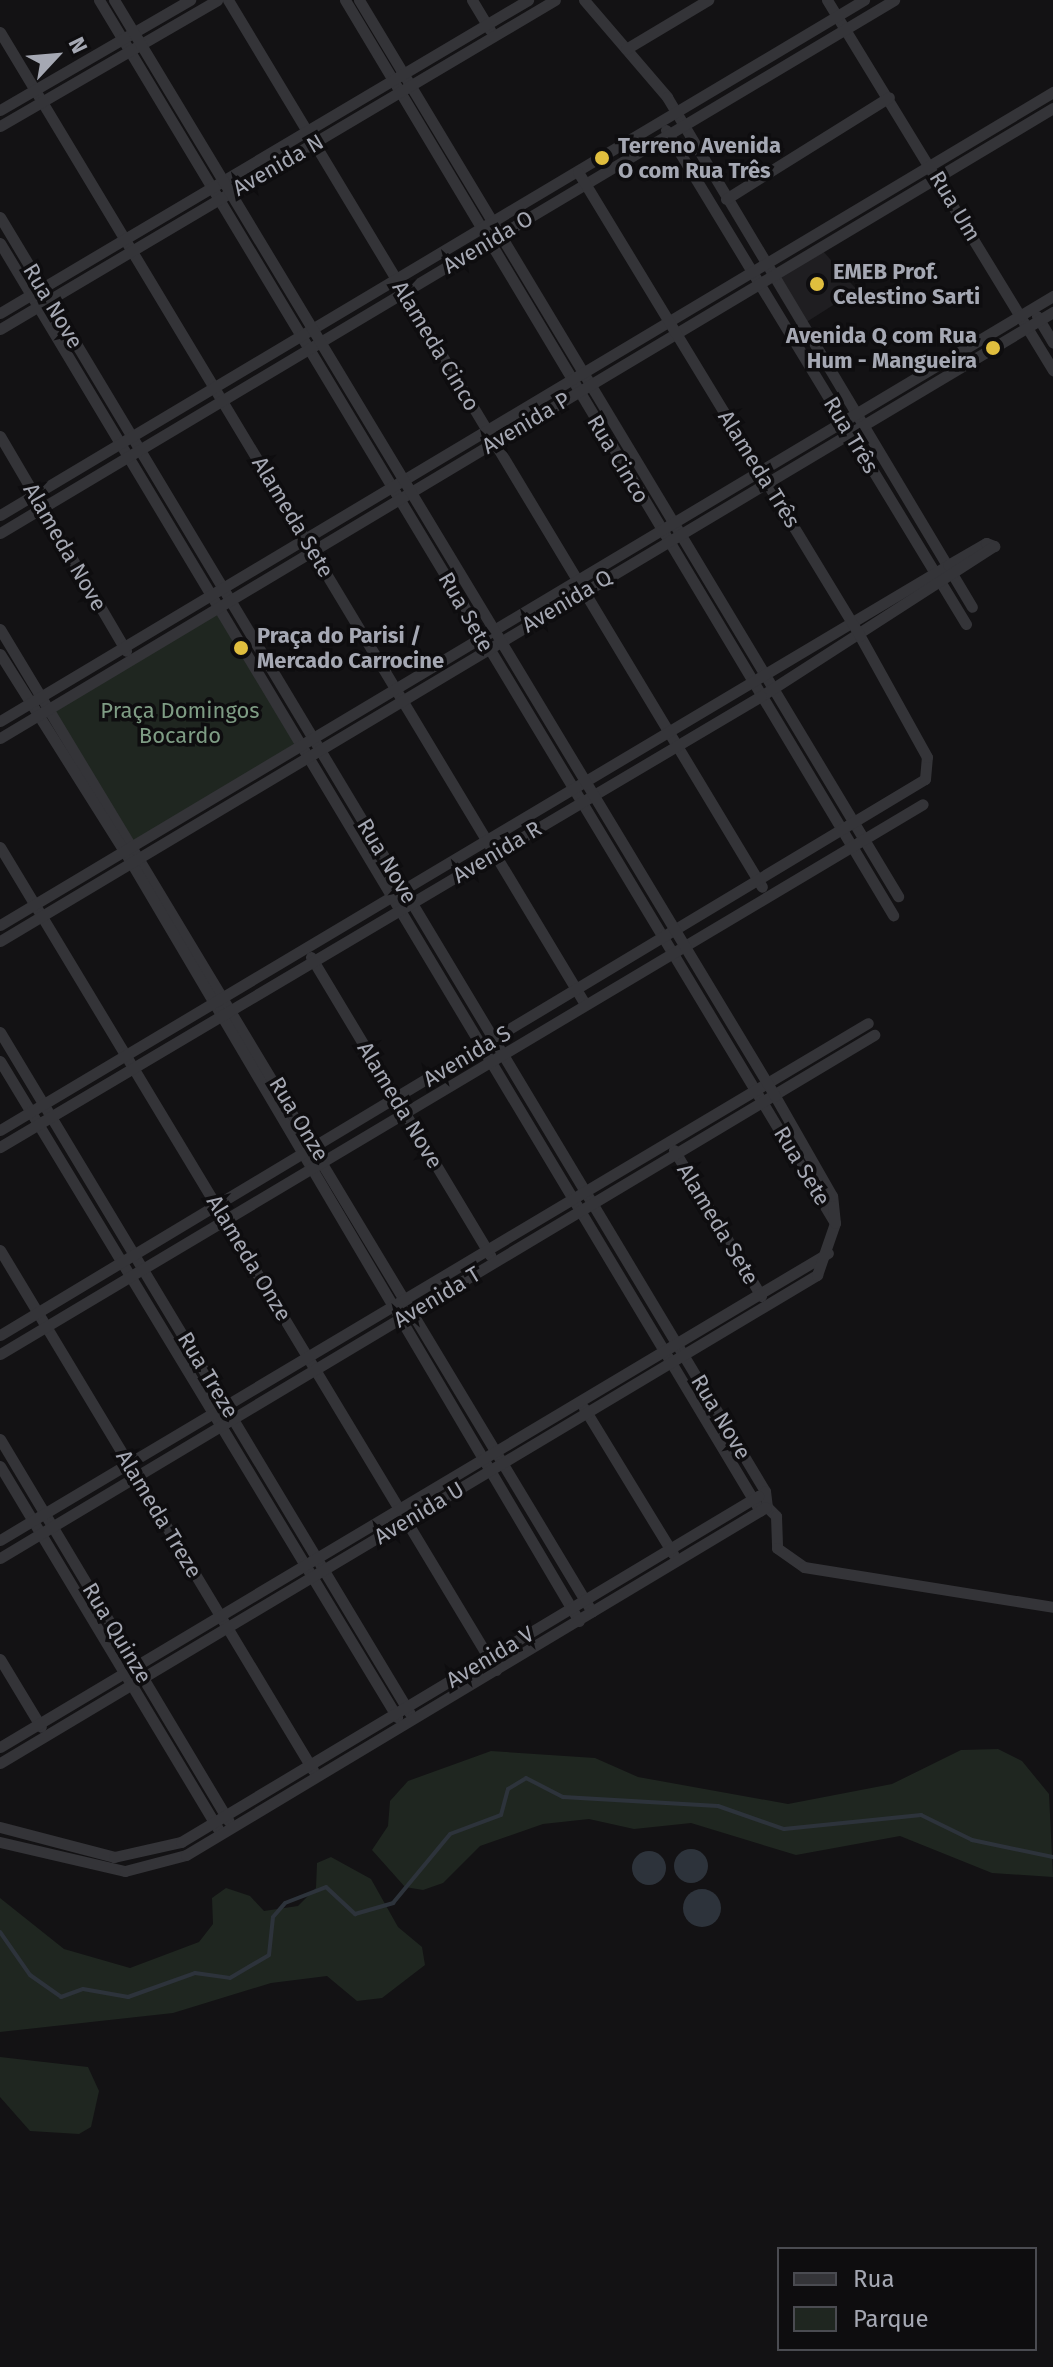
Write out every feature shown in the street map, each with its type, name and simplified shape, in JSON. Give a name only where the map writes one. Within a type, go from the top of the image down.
[{"type":"street","name":"Rua Sete","points":[[99,0],[129,38],[309,333],[393,488],[580,802],[670,936],[684,947],[769,1100],[834,1227]]},
{"type":"street","name":"Rua Sete","points":[[114,0],[129,38]]},
{"type":"street","points":[[0,110],[190,0]]},
{"type":"street","points":[[0,126],[136,50],[217,0]]},
{"type":"street","name":"Alameda Cinco","points":[[228,0],[767,897]]},
{"type":"street","name":"Rua Cinco","points":[[345,0],[399,77],[413,86],[866,837],[898,896]]},
{"type":"street","name":"Rua Cinco","points":[[359,0],[399,77],[401,93],[666,541],[893,915]]},
{"type":"street","points":[[472,0],[494,37]]},
{"type":"street","name":"Avenida N","points":[[0,313],[528,0]]},
{"type":"street","name":"Avenida N","points":[[0,329],[555,0]]},
{"type":"street","name":"Rua Três","points":[[584,0],[677,113],[771,277],[972,607]]},
{"type":"street","points":[[626,49],[708,0]]},
{"type":"street","name":"Rua Um","points":[[827,0],[837,17],[851,26]]},
{"type":"street","name":"Avenida O","points":[[0,515],[837,17],[847,4],[864,0]]},
{"type":"street","name":"Avenida O","points":[[0,533],[894,0]]},
{"type":"street","name":"Rua Um","points":[[847,4],[857,42],[1053,370]]},
{"type":"street","name":"Alameda Sete","points":[[0,32],[217,387],[585,1004]]},
{"type":"street","name":"Avenida P","points":[[0,738],[131,658],[226,594],[309,545],[487,430],[1053,92]]},
{"type":"street","points":[[726,199],[889,97]]},
{"type":"street","name":"Avenida P","points":[[309,545],[411,493],[1053,108]]},
{"type":"street","points":[[1022,110],[1030,122]]},
{"type":"street","name":"Rua Três","points":[[661,123],[966,624]]},
{"type":"street","name":"Alameda Três","points":[[578,172],[667,323],[761,469],[852,622],[927,757],[928,772]]},
{"type":"street","name":"Rua Nove","points":[[0,217],[765,1491],[764,1509]]},
{"type":"street","name":"Rua Nove","points":[[0,243],[663,1350],[753,1499],[764,1509]]},
{"type":"street","name":"Avenida Q","points":[[0,941],[499,642],[660,530],[1053,296]]},
{"type":"street","points":[[1032,309],[1053,343]]},
{"type":"street","name":"Avenida Q","points":[[0,925],[492,630],[666,541],[1053,312]]},
{"type":"street","name":"Rua Sete","points":[[316,345],[404,481],[592,796],[670,936],[673,953],[762,1087]]},
{"type":"street","points":[[624,348],[631,361]]},
{"type":"street","name":"Alameda Nove","points":[[0,436],[131,658]]},
{"type":"street","name":"Avenida R","points":[[0,1130],[948,565],[989,548],[955,577],[761,696],[0,1147]]},
{"type":"street","name":"Avenida P","points":[[0,721],[124,647],[214,602]]},
{"type":"street","name":"Rua Onze","points":[[0,629],[42,713],[233,1009],[498,1449],[592,1612]]},
{"type":"street","name":"Rua Onze","points":[[0,654],[35,700]]},
{"type":"street","name":"Avenida S","points":[[0,1335],[858,824],[928,772]]},
{"type":"street","name":"Avenida S","points":[[0,1354],[923,804]]},
{"type":"street","name":"Alameda Onze","points":[[0,847],[496,1670]]},
{"type":"street","name":"Rua Onze","points":[[137,861],[213,1004],[579,1621]]},
{"type":"street","name":"Alameda Nove","points":[[306,948],[495,1262]]},
{"type":"street","name":"Avenida T","points":[[0,1540],[868,1023]]},
{"type":"street","name":"Rua Treze","points":[[0,1032],[414,1720]]},
{"type":"street","name":"Avenida T","points":[[0,1558],[874,1035]]},
{"type":"street","points":[[847,1036],[854,1048]]},
{"type":"street","name":"Rua Treze","points":[[0,1061],[402,1726]]},
{"type":"street","name":"Alameda Sete","points":[[669,1142],[766,1305]]},
{"type":"street","name":"Avenida U","points":[[0,1763],[817,1275],[828,1253],[834,1227]]},
{"type":"street","name":"Alameda Treze","points":[[0,1250],[317,1778]]},
{"type":"street","name":"Avenida U","points":[[0,1747],[828,1253]]},
{"type":"street","points":[[580,1401],[677,1562]]},
{"type":"street","name":"Rua Quinze","points":[[0,1439],[234,1828]]},
{"type":"street","name":"Rua Quinze","points":[[0,1466],[222,1835]]},
{"type":"street","name":"Avenida V","points":[[0,1827],[114,1857],[160,1850],[226,1816],[765,1491]]},
{"type":"street","points":[[764,1509],[776,1516],[777,1548],[804,1567],[1053,1607]]},
{"type":"street","name":"Avenida V","points":[[0,1842],[125,1871],[175,1860],[234,1828],[764,1509]]},
{"type":"street","points":[[0,1659],[46,1736]]},
{"type":"shaded area","name":"EMEB Prof. Celestino Sarti","points":[[823,251],[857,290],[805,323],[778,277]]},
{"type":"shaded area","points":[[691,1849],[703,1854],[708,1866],[703,1878],[691,1883],[679,1878],[674,1866],[679,1854]]},
{"type":"shaded area","points":[[649,1851],[661,1856],[666,1868],[661,1880],[649,1885],[637,1880],[632,1868],[637,1856]]},
{"type":"shaded area","points":[[702,1889],[715,1895],[721,1908],[715,1921],[702,1927],[689,1921],[683,1908],[689,1895]]},
{"type":"green space","name":"Praça Domingos Bocardo","points":[[216,609],[297,744],[131,844],[50,709]]},
{"type":"green space","points":[[998,1749],[1022,1761],[1049,1794],[1053,1877],[992,1873],[900,1836],[796,1855],[691,1823],[634,1829],[589,1819],[543,1824],[480,1846],[443,1883],[423,1890],[405,1887],[372,1850],[388,1826],[390,1801],[408,1781],[491,1751],[595,1758],[638,1777],[788,1804],[892,1784],[961,1750]]},
{"type":"green space","points":[[331,1857],[371,1879],[398,1927],[422,1947],[425,1965],[382,1998],[357,2001],[327,1976],[271,1983],[173,2013],[0,2032],[0,1898],[64,1949],[130,1968],[199,1942],[213,1924],[212,1898],[226,1888],[250,1896],[264,1911],[298,1906],[316,1888],[317,1863]]},
{"type":"green space","points":[[0,2057],[88,2067],[99,2091],[91,2127],[79,2134],[30,2131],[0,2097]]},
{"type":"waterway","points":[[0,1932],[30,1975],[61,1997],[83,1989],[128,1997],[195,1973],[230,1978],[269,1955],[273,1917],[285,1903],[326,1887],[355,1914],[393,1903],[450,1834],[501,1815],[508,1789],[526,1778],[563,1797],[718,1806],[784,1829],[921,1815],[972,1840],[1053,1857]]},
{"type":"place","name":"Terreno Avenida O com Rua Três","points":[[602,158]]},
{"type":"place","name":"EMEB Prof. Celestino Sarti","points":[[817,284]]},
{"type":"place","name":"Avenida Q com Rua Hum - Mangueira","points":[[993,348]]},
{"type":"place","name":"Praça do Parisi / Mercado Carrocine","points":[[241,648]]}]
